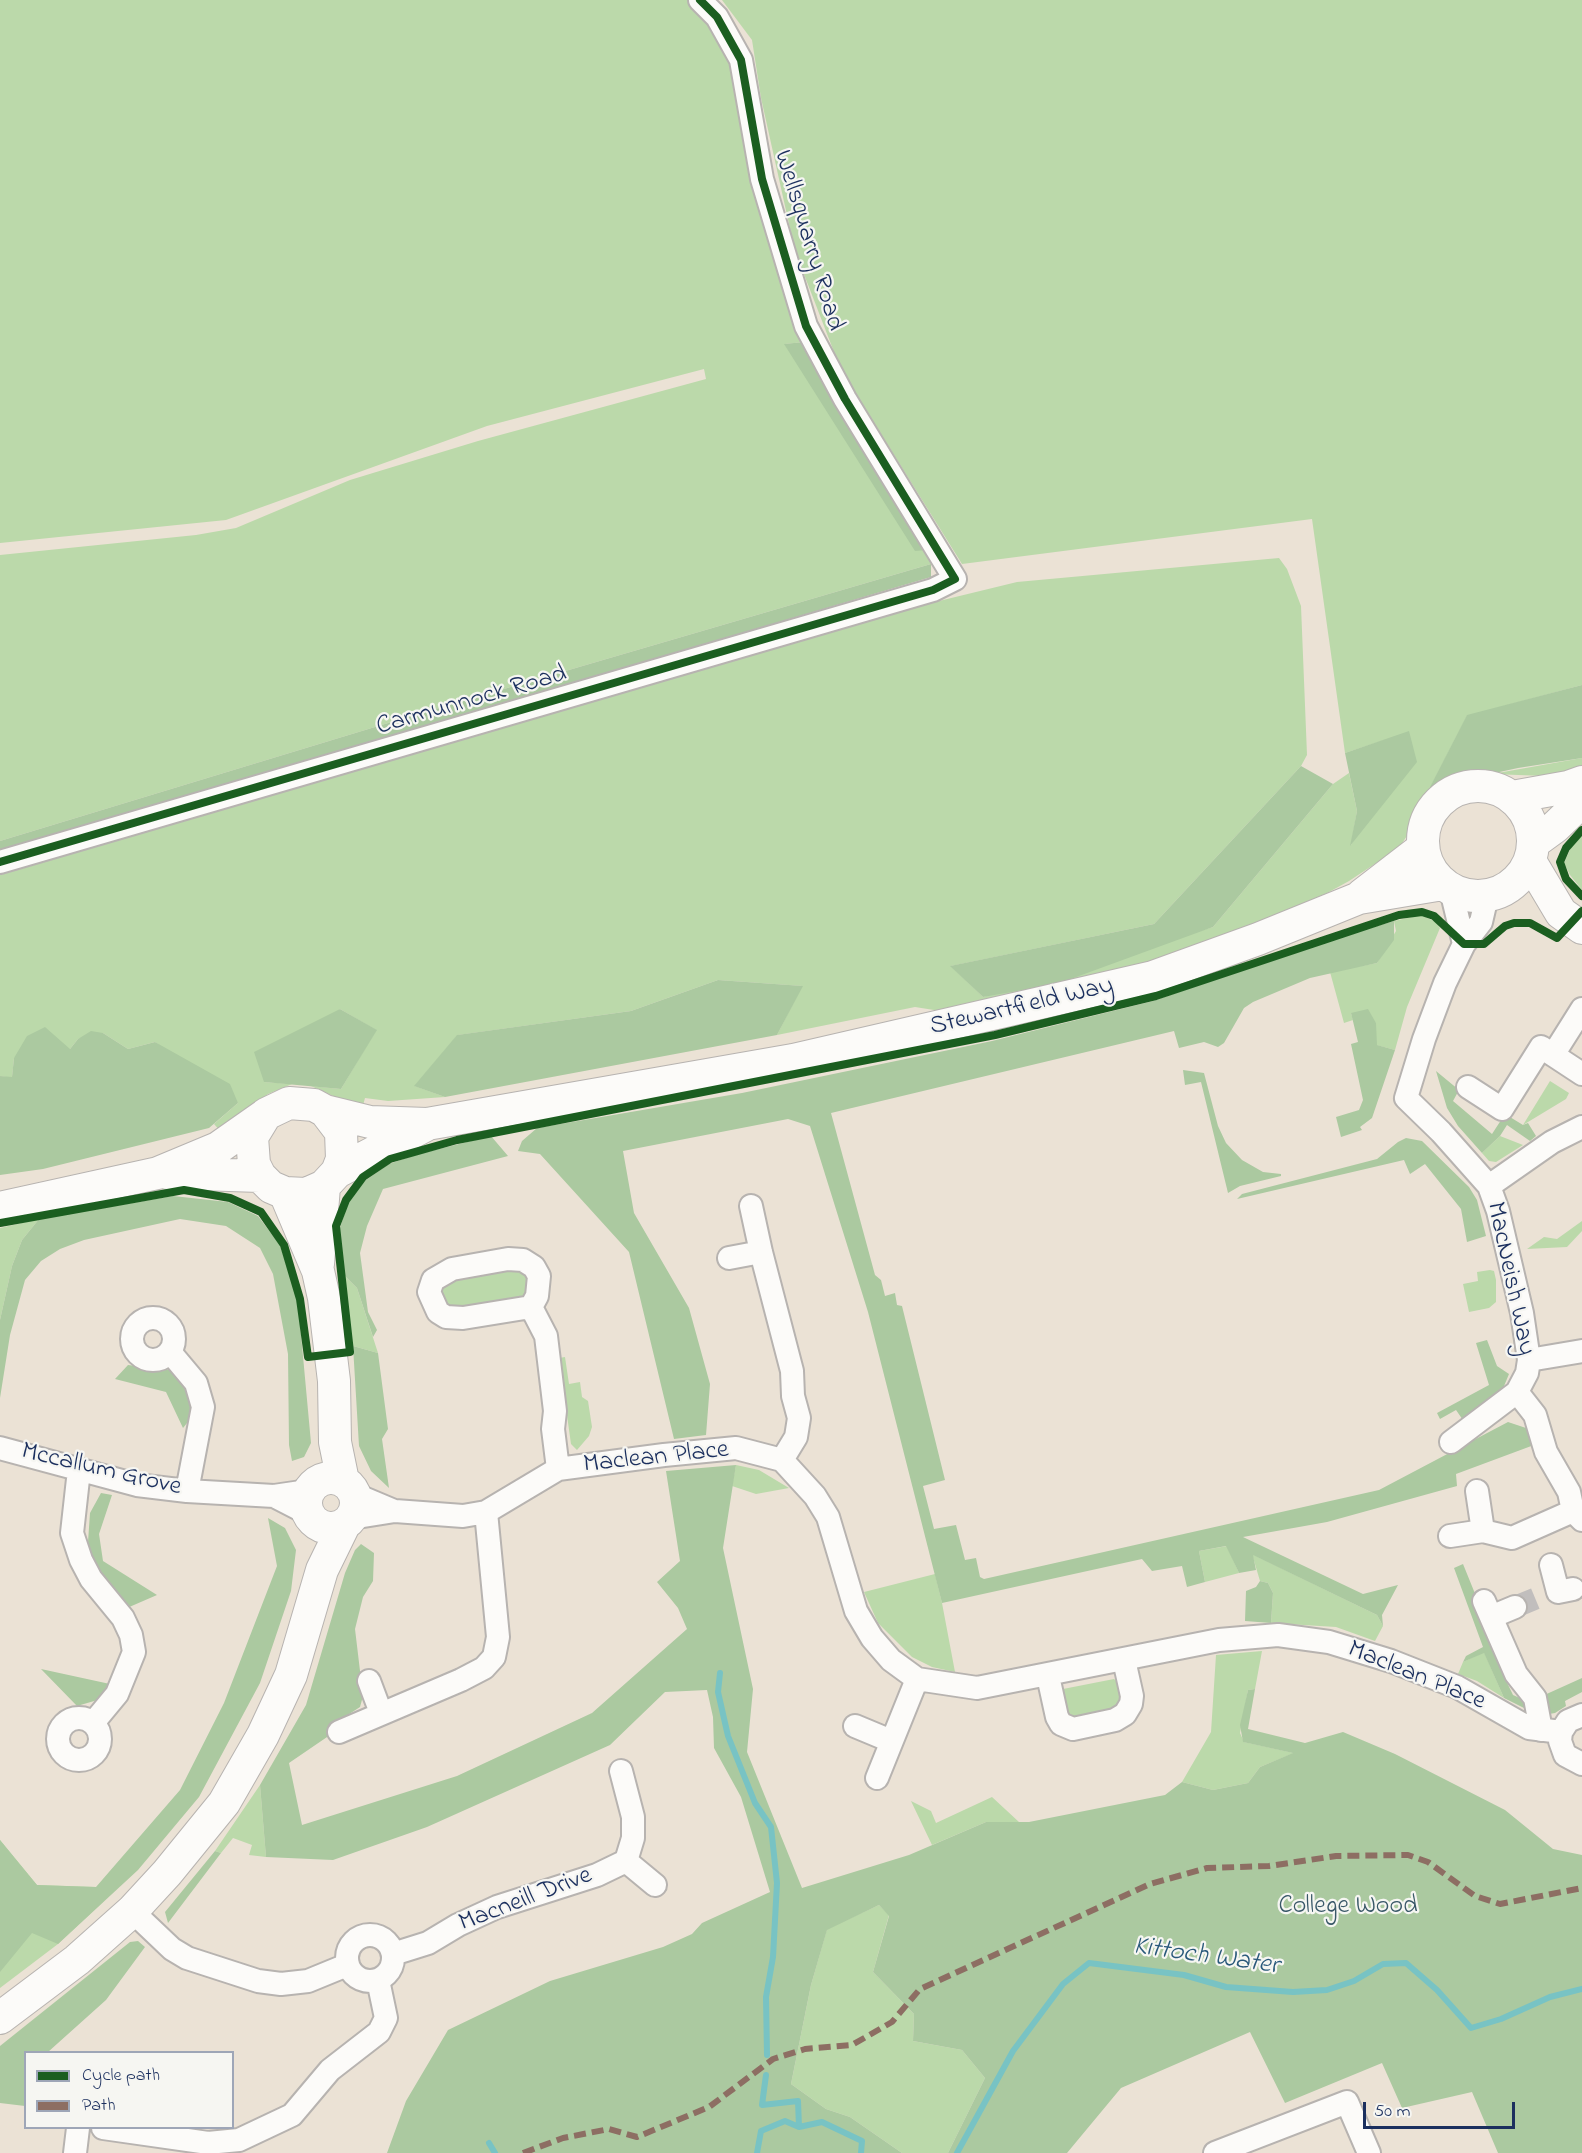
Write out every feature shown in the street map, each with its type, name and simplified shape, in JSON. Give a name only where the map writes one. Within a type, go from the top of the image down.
[{"type":"street","name":"Wellsquarry Road","points":[[700,0],[717,17],[741,60],[762,179],[806,326],[845,399],[955,579]]},
{"type":"street","name":"Carmunnock Road","points":[[0,862],[933,590],[955,579]]},
{"type":"street","points":[[1512,797],[1568,787],[1582,782]]},
{"type":"street","points":[[1572,920],[1531,852],[1528,818],[1512,797],[1499,790],[1470,786],[1444,797],[1426,820],[1423,849],[1429,868],[1447,887],[1474,897],[1494,894],[1515,882],[1531,852],[1582,801]]},
{"type":"street","name":"Stewartfield Way","points":[[1359,898],[1423,849]]},
{"type":"street","points":[[1447,887],[1464,944]]},
{"type":"street","name":"Stewartfield Way","points":[[325,1111],[370,1122],[427,1124],[793,1060],[1152,977],[1258,939],[1359,898],[1447,887]]},
{"type":"street","points":[[1494,894],[1572,920]]},
{"type":"street","name":"MacNeish Way","points":[[1451,1442],[1517,1392],[1527,1373],[1529,1360],[1522,1313],[1498,1211],[1489,1186],[1441,1132],[1406,1098],[1424,1039],[1464,944],[1480,922],[1494,894]]},
{"type":"street","points":[[1553,1055],[1582,1009]]},
{"type":"street","points":[[1468,1087],[1502,1109],[1541,1047],[1582,1074]]},
{"type":"street","points":[[0,1208],[158,1173],[218,1148],[266,1114],[289,1102],[314,1105],[325,1111],[341,1132],[342,1159],[331,1179],[318,1271]]},
{"type":"street","points":[[0,2018],[77,1960],[132,1911],[167,1873],[224,1803],[263,1736],[291,1675],[322,1570],[331,1503],[335,1442],[334,1381],[324,1298],[318,1271],[273,1185],[254,1164],[252,1137],[266,1114]]},
{"type":"street","name":"Stewartfield Way","points":[[331,1179],[427,1124]]},
{"type":"street","points":[[1489,1186],[1552,1142],[1582,1126]]},
{"type":"street","points":[[158,1173],[273,1185],[306,1194],[331,1179]]},
{"type":"street","points":[[752,1206],[760,1252],[792,1371],[793,1396],[799,1418],[796,1437],[782,1460]]},
{"type":"street","points":[[729,1258],[760,1252]]},
{"type":"street","points":[[531,1307],[546,1335],[555,1411],[553,1430],[558,1469]]},
{"type":"street","points":[[1529,1360],[1582,1351]]},
{"type":"street","points":[[170,1352],[196,1383],[203,1407],[187,1491]]},
{"type":"street","points":[[1449,1536],[1483,1531],[1512,1538],[1577,1516],[1569,1492],[1546,1452],[1535,1415],[1517,1392]]},
{"type":"street","name":"Mccallum Grove","points":[[0,1448],[137,1485],[331,1503]]},
{"type":"street","name":"Maclean Place","points":[[331,1503],[463,1516],[486,1512],[558,1469],[736,1448],[782,1460],[815,1496],[828,1517],[855,1611],[872,1638],[891,1660],[917,1679],[977,1688],[1244,1637],[1278,1635],[1329,1642],[1391,1661],[1457,1687],[1529,1728],[1551,1731]]},
{"type":"street","points":[[79,1470],[72,1533],[81,1560],[91,1579],[123,1618],[131,1635],[134,1652],[117,1694],[93,1723]]},
{"type":"street","points":[[1477,1491],[1483,1531]]},
{"type":"street","points":[[339,1732],[461,1680],[484,1668],[494,1657],[498,1636],[486,1512]]},
{"type":"street","points":[[1551,1565],[1556,1593]]},
{"type":"street","points":[[1515,1607],[1488,1609],[1516,1674],[1535,1698],[1565,1755],[1582,1764]]},
{"type":"street","points":[[1048,1676],[1057,1717],[1061,1724],[1073,1729],[1115,1720],[1125,1714],[1131,1704],[1132,1696],[1124,1660]]},
{"type":"street","points":[[877,1778],[917,1679]]},
{"type":"street","points":[[369,1681],[381,1713]]},
{"type":"street","points":[[1551,1731],[1582,1715]]},
{"type":"street","points":[[855,1726],[891,1741]]},
{"type":"street","name":"Macneill Drive","points":[[393,1954],[428,1943],[458,1924],[497,1907],[597,1875],[626,1861],[633,1838],[633,1817],[621,1771]]},
{"type":"street","name":"Macneill Drive","points":[[626,1861],[655,1885]]},
{"type":"street","points":[[132,1911],[172,1949],[187,1958],[258,1981],[280,1984],[308,1980],[347,1965]]},
{"type":"street","points":[[370,1934],[380,1937],[389,1944],[393,1954],[390,1970],[378,1980],[359,1979],[347,1965],[346,1954],[351,1944],[359,1937],[370,1934]]},
{"type":"street","points":[[116,2129],[208,2143],[239,2140],[292,2115],[330,2070],[379,2032],[386,2018],[378,1980]]},
{"type":"street","points":[[1215,2153],[1347,2102],[1369,2153]]},
{"type":"street","points":[[75,2153],[78,2129]]},
{"type":"green space","points":[[0,0],[691,0],[723,40],[732,71],[804,342],[785,344],[927,550],[931,564],[398,720],[0,841],[0,555],[196,535],[236,528],[350,480],[478,441],[706,379],[704,369],[487,426],[226,520],[0,543]]},
{"type":"green space","points":[[722,0],[1582,0],[1582,685],[1467,716],[1431,786],[1450,783],[1429,802],[1399,848],[1349,881],[1289,914],[1207,947],[937,1018],[934,1010],[915,1007],[777,1035],[802,986],[718,980],[631,1011],[458,1035],[415,1086],[445,1097],[388,1101],[365,1098],[362,1109],[311,1086],[341,1089],[376,1030],[340,1009],[264,1082],[292,1084],[268,1094],[221,1132],[214,1124],[238,1103],[155,1042],[128,1049],[103,1033],[78,1039],[70,1049],[14,1058],[12,1078],[0,1076],[0,875],[902,610],[1017,582],[1279,558],[1287,569],[1301,606],[1307,755],[1301,766],[1154,924],[951,966],[983,997],[1213,927],[1333,784],[1349,773],[1357,811],[1351,845],[1409,732],[1345,753],[1312,519],[962,564],[841,370],[795,251],[761,98],[752,40]]},
{"type":"green space","points":[[804,342],[927,550],[915,551],[784,344]]},
{"type":"green space","points":[[931,564],[931,577],[0,853],[0,841],[398,720]]},
{"type":"green space","points":[[1582,685],[1582,758],[1518,768],[1430,787],[1467,715]]},
{"type":"green space","points":[[1409,731],[1417,762],[1350,846],[1357,811],[1345,753]]},
{"type":"green space","points":[[1582,758],[1582,769],[1545,776],[1492,774]]},
{"type":"green space","points":[[1301,766],[1333,784],[1213,927],[1057,984],[983,997],[950,966],[1154,924]]},
{"type":"green space","points":[[1582,836],[1582,890],[1564,863],[1572,845]]},
{"type":"green space","points":[[1421,915],[1436,922],[1440,928],[1407,1007],[1395,1050],[1376,1045],[1376,1023],[1351,1013],[1353,1020],[1344,1023],[1330,972],[1377,963],[1396,931],[1394,921]]},
{"type":"green space","points":[[1394,921],[1394,940],[1377,963],[1310,978],[1253,1002],[1244,1008],[1224,1043],[1218,1047],[1204,1042],[1179,1048],[1174,1031],[831,1113],[875,1275],[881,1280],[885,1296],[895,1293],[897,1305],[902,1306],[945,1480],[923,1486],[934,1529],[956,1525],[965,1560],[976,1558],[980,1577],[984,1579],[1379,1490],[1508,1422],[1529,1429],[1534,1445],[1456,1474],[1457,1486],[1327,1522],[1243,1537],[1363,1594],[1398,1585],[1382,1615],[1383,1626],[1377,1615],[1253,1555],[1256,1570],[1239,1573],[1226,1546],[1199,1551],[1205,1582],[1187,1587],[1182,1566],[1152,1571],[1142,1559],[942,1603],[868,1312],[810,1126],[788,1119],[623,1151],[634,1213],[689,1308],[710,1384],[706,1435],[674,1439],[629,1252],[540,1154],[518,1151],[522,1141],[537,1128],[742,1093],[992,1041],[1153,1001],[1307,947]]},
{"type":"green space","points":[[718,980],[803,986],[777,1035],[445,1097],[414,1086],[457,1035],[631,1011]]},
{"type":"green space","points":[[340,1009],[377,1030],[341,1089],[264,1082],[254,1052]]},
{"type":"green space","points":[[1368,1009],[1376,1023],[1377,1045],[1395,1050],[1372,1118],[1360,1127],[1362,1130],[1341,1137],[1336,1117],[1359,1110],[1363,1100],[1351,1044],[1358,1042],[1351,1013]]},
{"type":"green space","points":[[45,1027],[70,1049],[78,1039],[91,1031],[103,1033],[128,1049],[155,1042],[230,1084],[238,1103],[209,1128],[43,1169],[0,1175],[0,1076],[12,1077],[14,1058],[27,1036]]},
{"type":"green space","points":[[1183,1070],[1204,1073],[1218,1126],[1226,1143],[1242,1160],[1263,1172],[1281,1174],[1281,1176],[1240,1186],[1228,1193],[1201,1082],[1185,1085]]},
{"type":"green space","points":[[1436,1071],[1459,1090],[1453,1101],[1492,1134],[1505,1114],[1523,1125],[1528,1123],[1536,1136],[1530,1141],[1507,1125],[1500,1136],[1482,1153],[1458,1126],[1447,1108]]},
{"type":"green space","points":[[1550,1081],[1569,1093],[1566,1099],[1523,1125]]},
{"type":"green space","points":[[491,1136],[508,1156],[383,1189],[367,1226],[360,1253],[368,1312],[377,1330],[373,1337],[357,1288],[340,1271],[339,1231],[349,1200],[366,1180],[389,1164]]},
{"type":"green space","points":[[1500,1136],[1523,1145],[1496,1162],[1489,1161],[1482,1153]]},
{"type":"green space","points":[[1406,1138],[1422,1141],[1469,1187],[1477,1200],[1486,1236],[1467,1242],[1461,1209],[1425,1164],[1410,1174],[1404,1160],[1237,1199],[1242,1194],[1377,1159]]},
{"type":"green space","points":[[173,1196],[228,1202],[258,1216],[280,1245],[298,1302],[311,1443],[304,1457],[292,1461],[289,1445],[288,1354],[273,1274],[260,1248],[226,1226],[180,1219],[84,1240],[60,1249],[41,1261],[25,1280],[10,1335],[0,1398],[0,1320],[12,1266],[22,1240],[39,1219]]},
{"type":"green space","points":[[39,1219],[22,1240],[12,1266],[0,1320],[0,1228]]},
{"type":"green space","points":[[1582,1221],[1582,1231],[1567,1247],[1527,1249],[1544,1237],[1557,1239]]},
{"type":"green space","points":[[516,1269],[523,1271],[531,1284],[525,1297],[455,1309],[447,1306],[440,1292],[451,1277]]},
{"type":"green space","points":[[340,1271],[357,1288],[378,1353],[353,1346]]},
{"type":"green space","points":[[1494,1271],[1496,1280],[1496,1302],[1489,1308],[1469,1312],[1463,1284],[1478,1281],[1477,1272]]},
{"type":"green space","points":[[1487,1340],[1497,1366],[1509,1374],[1502,1391],[1465,1423],[1456,1410],[1440,1419],[1437,1413],[1489,1385],[1476,1343]]},
{"type":"green space","points":[[353,1346],[378,1353],[388,1429],[382,1439],[389,1488],[371,1471],[359,1446]]},
{"type":"green space","points":[[565,1357],[569,1384],[580,1382],[582,1397],[588,1401],[592,1427],[589,1436],[577,1450],[571,1444],[559,1358]]},
{"type":"green space","points":[[128,1365],[172,1370],[183,1377],[196,1412],[183,1428],[166,1392],[115,1379]]},
{"type":"green space","points":[[736,1465],[759,1470],[789,1488],[756,1494],[732,1486]]},
{"type":"green space","name":"College Wood","points":[[736,1465],[723,1548],[753,1689],[747,1752],[802,1888],[909,1855],[986,1822],[1029,1822],[1165,1795],[1182,1782],[1213,1790],[1248,1783],[1260,1767],[1293,1753],[1243,1742],[1240,1725],[1248,1690],[1255,1689],[1248,1729],[1305,1743],[1343,1732],[1395,1754],[1505,1810],[1553,1849],[1582,1855],[1582,2153],[1498,2153],[1472,2092],[1402,2108],[1382,2063],[1285,2103],[1250,2032],[1121,2088],[1067,2153],[948,2153],[985,2078],[962,2050],[913,2041],[914,2014],[873,1972],[889,1916],[879,1905],[827,1930],[811,1985],[791,2084],[826,2109],[850,2117],[902,2153],[387,2153],[406,2101],[448,2030],[550,1981],[663,1947],[692,1934],[702,1923],[770,1892],[741,1797],[714,1748],[713,1717],[707,1690],[665,1692],[610,1745],[427,1827],[333,1860],[266,1857],[260,1785],[306,1705],[345,1573],[355,1550],[361,1544],[374,1553],[373,1581],[363,1597],[355,1629],[363,1696],[360,1707],[334,1724],[330,1735],[289,1763],[302,1825],[457,1776],[592,1713],[687,1629],[678,1608],[657,1582],[680,1561],[666,1471]]},
{"type":"green space","points":[[101,1493],[112,1495],[99,1534],[103,1561],[157,1595],[127,1608],[93,1568],[88,1542],[90,1513]]},
{"type":"green space","points":[[268,1518],[285,1528],[296,1550],[291,1591],[260,1683],[199,1797],[138,1870],[58,1944],[32,1933],[0,1972],[0,1840],[37,1885],[96,1887],[180,1790],[224,1703],[277,1566]]},
{"type":"green space","points":[[1227,1546],[1239,1573],[1205,1582],[1199,1551]]},
{"type":"green space","points":[[1252,1554],[1377,1615],[1383,1626],[1375,1641],[1336,1627],[1271,1623],[1273,1593],[1268,1583],[1260,1581]]},
{"type":"green space","points":[[1463,1564],[1478,1601],[1482,1626],[1499,1666],[1513,1695],[1531,1703],[1530,1711],[1504,1698],[1484,1653],[1463,1662],[1466,1656],[1483,1647],[1454,1568]]},
{"type":"green space","points":[[935,1574],[955,1672],[932,1667],[912,1657],[878,1623],[864,1592]]},
{"type":"green space","points":[[1260,1581],[1268,1583],[1273,1593],[1271,1623],[1245,1621],[1246,1591],[1256,1587]]},
{"type":"green space","points":[[1262,1651],[1255,1689],[1248,1690],[1240,1733],[1244,1742],[1294,1753],[1260,1767],[1248,1783],[1213,1790],[1182,1782],[1211,1732],[1216,1655]]},
{"type":"green space","points":[[1484,1652],[1504,1698],[1477,1681],[1458,1674],[1463,1662]]},
{"type":"green space","points":[[41,1669],[110,1684],[101,1699],[77,1706]]},
{"type":"green space","points":[[1582,1678],[1582,1692],[1565,1701],[1566,1706],[1555,1713],[1543,1715],[1540,1697]]},
{"type":"green space","points":[[1114,1679],[1121,1685],[1121,1701],[1117,1708],[1075,1717],[1066,1712],[1061,1695],[1063,1689]]},
{"type":"green space","points":[[260,1785],[266,1857],[249,1855],[252,1845],[233,1838],[221,1853],[215,1851]]},
{"type":"green space","points":[[992,1797],[1019,1822],[986,1822],[932,1845],[911,1801],[931,1811],[936,1823]]},
{"type":"green space","points":[[0,1840],[37,1885],[96,1887],[104,1901],[58,1944],[0,1988]]},
{"type":"green space","points":[[215,1851],[221,1853],[168,1923],[165,1912]]},
{"type":"green space","points":[[879,1905],[889,1915],[873,1972],[914,2014],[913,2041],[962,2050],[985,2078],[948,2153],[902,2153],[850,2117],[826,2109],[791,2084],[811,1985],[827,1929]]},
{"type":"green space","points":[[138,1941],[145,1947],[106,2000],[49,2051],[24,2051],[24,2106],[0,2103],[0,2046],[130,1942]]},
{"type":"waterway","points":[[720,1673],[718,1692],[728,1736],[755,1803],[771,1827],[777,1883],[773,1957],[766,1997],[767,2055]]},
{"type":"waterway","name":"Kittoch Water","points":[[957,2153],[1013,2051],[1063,1984],[1089,1963],[1184,1975],[1226,1987],[1293,1992],[1327,1990],[1354,1981],[1383,1964],[1406,1963],[1437,1990],[1471,2028],[1501,2019],[1550,1997],[1582,1989]]},
{"type":"waterway","points":[[766,2075],[762,2105],[798,2101],[799,2127]]},
{"type":"waterway","name":"Kittoch Water","points":[[757,2153],[761,2131],[785,2121],[799,2127],[822,2122],[862,2141],[861,2153]]},
{"type":"waterway","points":[[489,2143],[495,2153]]},
{"type":"tunnel","points":[[1515,1607],[1539,1597]]},
{"type":"marked path","points":[[523,2153],[563,2138],[609,2129],[637,2137],[709,2107],[773,2059],[805,2049],[852,2045],[892,2022],[920,1989],[1150,1884],[1207,1868],[1269,1866],[1336,1856],[1408,1855],[1428,1862],[1475,1896],[1500,1904],[1582,1888]]},
{"type":"cycle path","points":[[0,862],[933,590],[955,579],[845,399],[806,326],[762,179],[741,60],[717,17],[700,0]]},
{"type":"cycle path","points":[[1582,830],[1566,848],[1560,862],[1566,879],[1582,896]]},
{"type":"cycle path","points":[[0,1223],[184,1190],[230,1198],[261,1212],[284,1245],[300,1299],[308,1357],[350,1352],[336,1226],[346,1200],[363,1177],[390,1159],[457,1140],[995,1035],[1156,996],[1399,915],[1422,912],[1434,916],[1464,944],[1484,944],[1505,926],[1514,923],[1530,923],[1557,938],[1582,911]]}]
